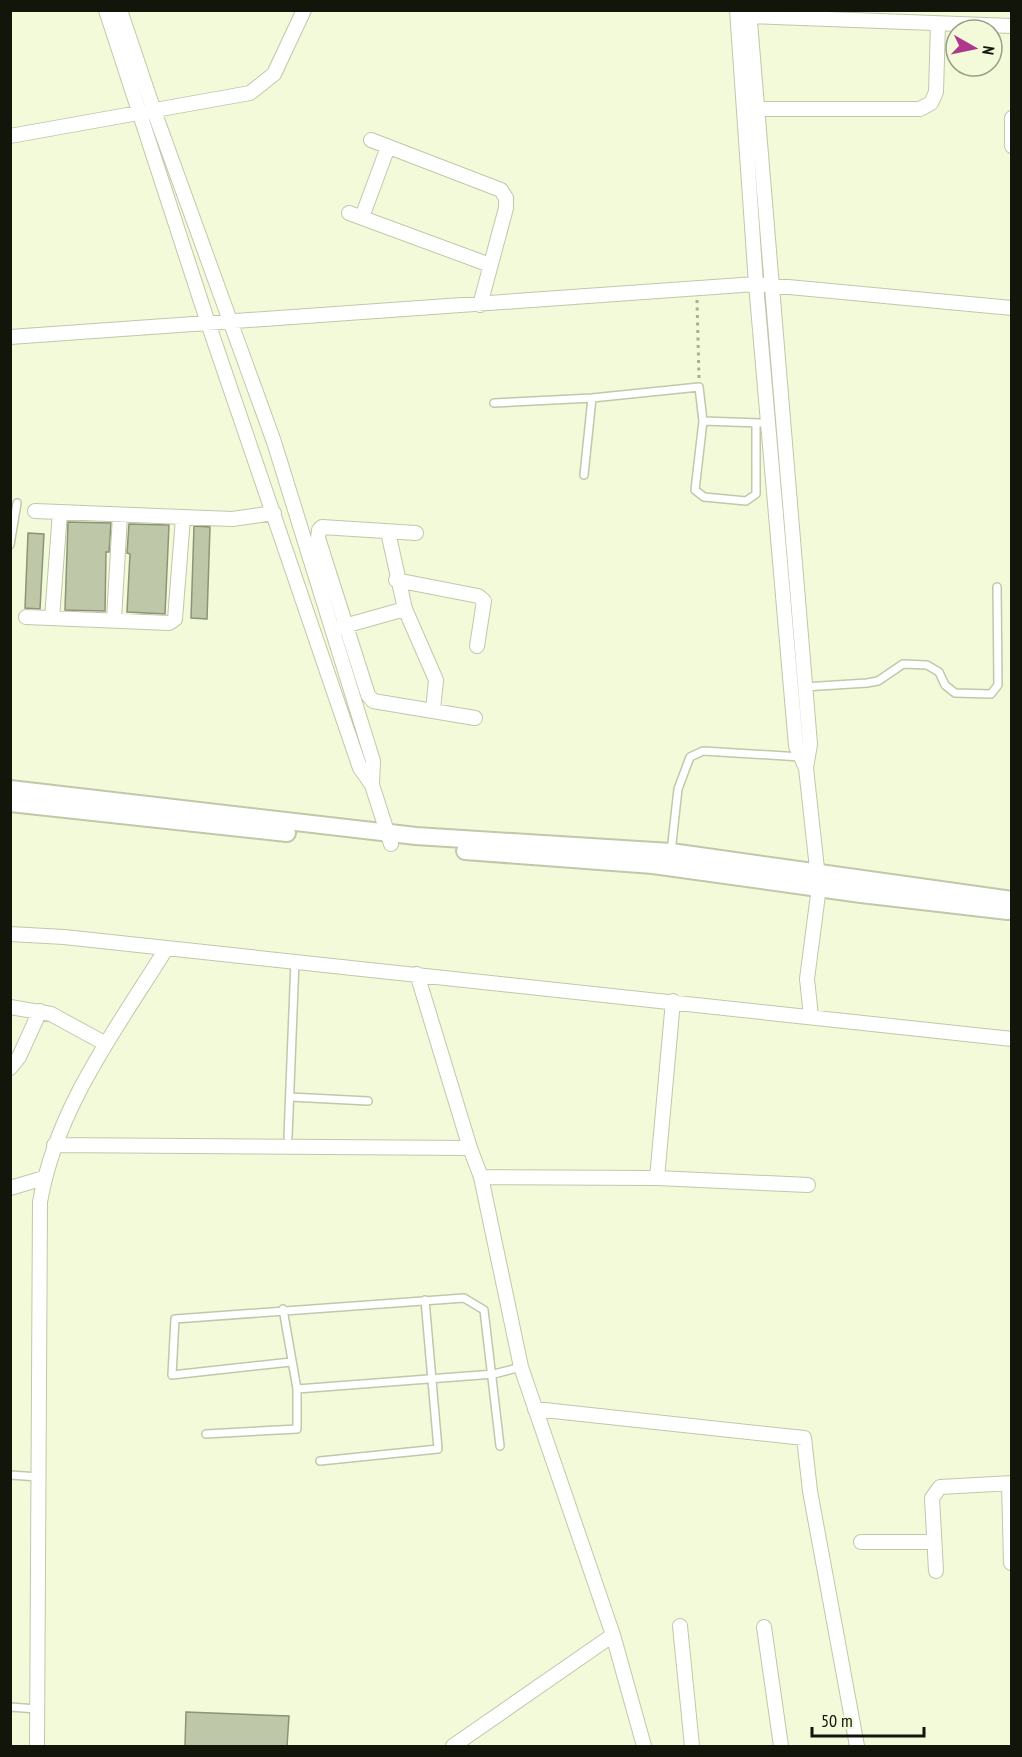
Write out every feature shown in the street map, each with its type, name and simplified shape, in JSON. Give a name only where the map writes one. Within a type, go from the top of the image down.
[{"type":"street","points":[[106,10],[208,323],[360,768],[372,785],[390,839]]},
{"type":"street","points":[[120,10],[339,628],[368,695],[373,701],[475,718]]},
{"type":"street","points":[[10,136],[250,93],[274,74],[304,10]]},
{"type":"street","points":[[745,12],[1011,27]]},
{"type":"street","points":[[745,12],[757,109],[810,744],[803,762]]},
{"type":"street","points":[[745,12],[763,423],[796,746],[803,762],[818,881],[807,979],[811,1016]]},
{"type":"street","points":[[903,22],[1011,20]]},
{"type":"street","points":[[757,109],[920,109],[931,103],[936,92],[938,24]]},
{"type":"street","points":[[1011,117],[1011,146]]},
{"type":"street","points":[[371,140],[501,190],[506,198],[506,208],[480,305]]},
{"type":"street","points":[[388,147],[355,215],[490,265]]},
{"type":"street","points":[[10,337],[697,290],[756,284],[1011,308]]},
{"type":"street","points":[[35,511],[232,519],[274,513]]},
{"type":"street","points":[[52,618],[60,512]]},
{"type":"street","points":[[114,619],[120,516]]},
{"type":"street","points":[[26,617],[169,623],[175,619],[183,518]]},
{"type":"street","points":[[372,785],[374,761],[339,628],[318,538],[319,530],[322,527],[416,533]]},
{"type":"street","points":[[388,532],[396,580],[405,609],[436,680],[433,710]]},
{"type":"street","points":[[396,580],[478,596],[484,601],[477,646]]},
{"type":"street","points":[[315,634],[405,609]]},
{"type":"street","points":[[10,789],[390,839],[671,852],[818,881],[1011,911]]},
{"type":"street","points":[[10,802],[1011,900]]},
{"type":"street","points":[[10,934],[64,937],[295,961],[1011,1039]]},
{"type":"street","points":[[37,1746],[40,1202],[44,1178],[54,1145],[106,1044],[166,949]]},
{"type":"street","points":[[417,974],[470,1148],[482,1177],[521,1367],[613,1635],[644,1746]]},
{"type":"street","points":[[657,1178],[673,1001]]},
{"type":"street","points":[[10,1007],[51,1014],[106,1044]]},
{"type":"street","points":[[10,1068],[19,1057],[39,1011]]},
{"type":"street","points":[[54,1145],[470,1148]]},
{"type":"street","points":[[482,1177],[657,1178],[808,1185]]},
{"type":"street","points":[[10,1188],[44,1178]]},
{"type":"street","points":[[535,1408],[804,1438],[810,1491],[857,1746]]},
{"type":"street","points":[[936,1571],[932,1497],[940,1487],[1010,1484],[1011,1563]]},
{"type":"street","points":[[861,1542],[934,1542]]},
{"type":"street","points":[[680,1626],[692,1746]]},
{"type":"street","points":[[764,1627],[782,1746]]},
{"type":"street","points":[[453,1746],[613,1635]]},
{"type":"lane","points":[[494,403],[592,398],[699,387],[703,421],[695,490],[704,497],[746,501],[756,494],[763,423],[703,421]]},
{"type":"lane","points":[[584,475],[592,398]]},
{"type":"lane","points":[[10,545],[17,503]]},
{"type":"lane","points":[[804,687],[878,681],[888,672],[903,664],[927,665],[939,672],[945,684],[955,693],[991,694],[998,685],[997,587]]},
{"type":"lane","points":[[671,852],[678,789],[690,757],[703,751],[803,762]]},
{"type":"lane","points":[[288,1137],[295,961]]},
{"type":"lane","points":[[290,1097],[368,1101]]},
{"type":"lane","points":[[291,1362],[172,1375],[175,1319],[283,1309],[464,1298],[484,1310],[494,1374],[500,1446]]},
{"type":"lane","points":[[320,1461],[438,1449],[425,1300]]},
{"type":"lane","points":[[207,1434],[297,1429],[297,1389],[283,1309]]},
{"type":"lane","points":[[297,1389],[494,1374],[521,1367]]},
{"type":"lane","points":[[10,1475],[39,1477]]},
{"type":"lane","points":[[10,1707],[37,1709]]},
{"type":"path","points":[[697,290],[699,387]]},
{"type":"building","points":[[68,522],[111,523],[109,552],[106,552],[105,611],[65,610]]},
{"type":"building","points":[[129,524],[169,525],[165,614],[127,612]]},
{"type":"building","points":[[194,526],[210,527],[207,619],[191,618]]},
{"type":"building","points":[[28,533],[44,534],[40,609],[25,608]]},
{"type":"building","points":[[186,1712],[289,1716],[287,1746],[185,1746]]}]
